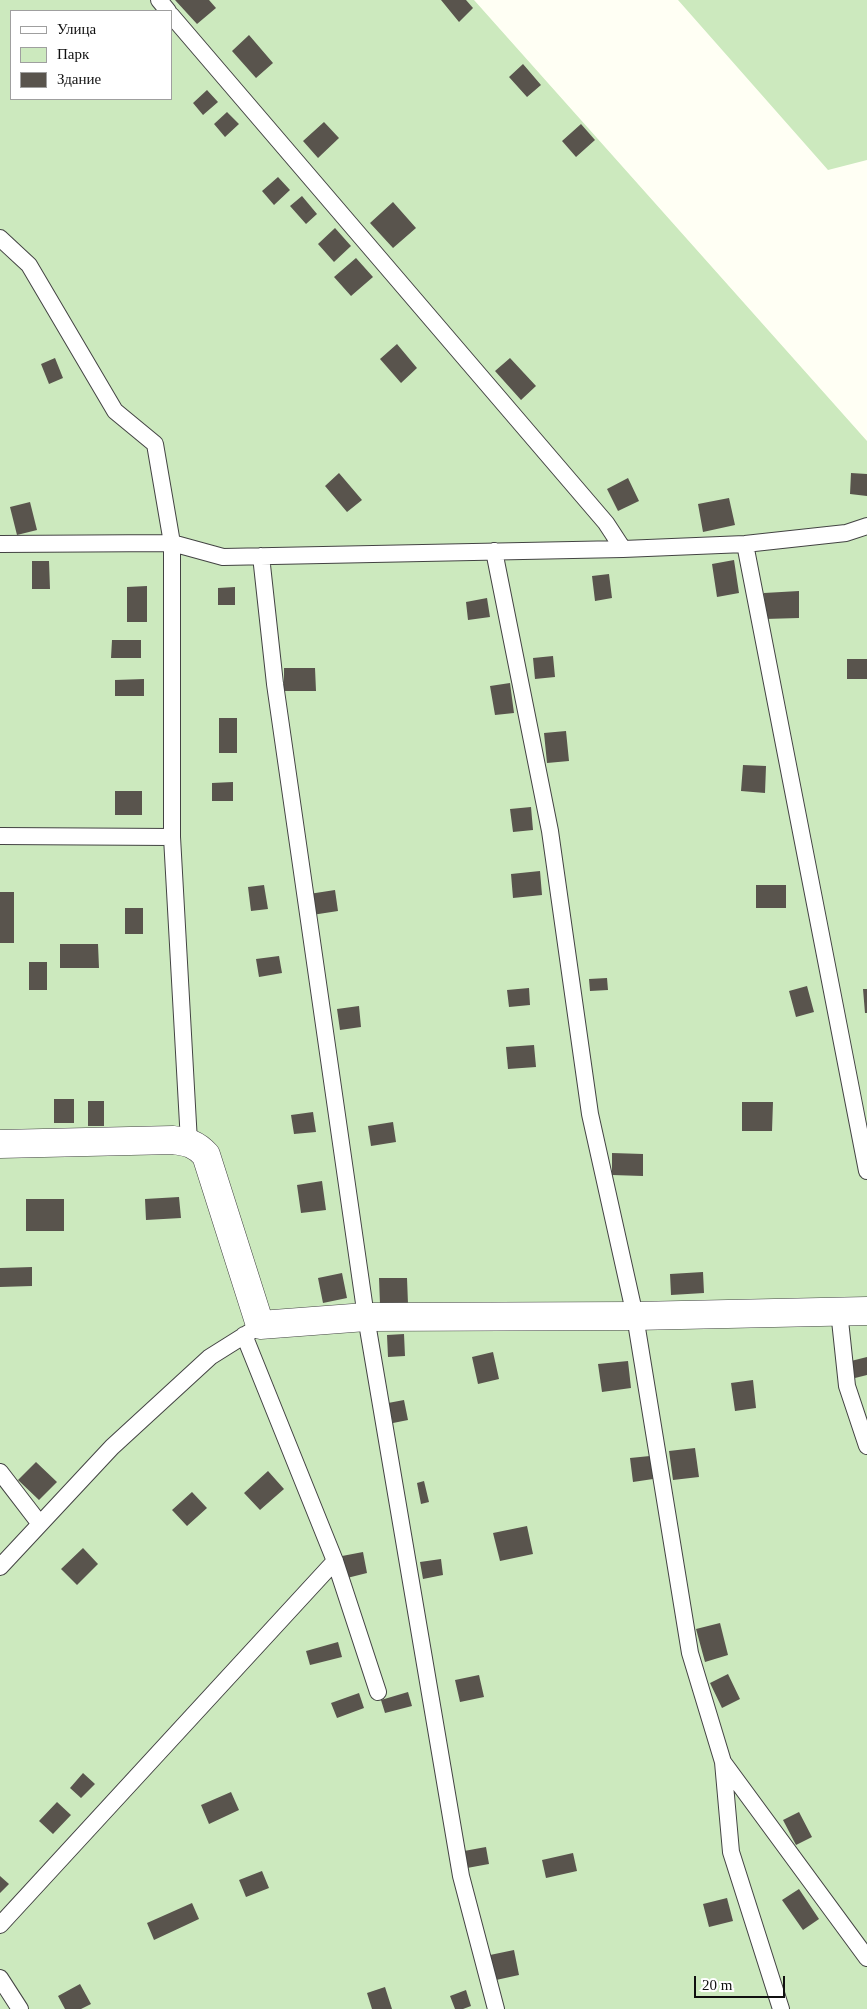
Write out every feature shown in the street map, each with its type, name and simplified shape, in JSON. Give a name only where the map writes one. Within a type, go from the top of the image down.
[{"type":"street","points":[[0,1144],[174,1140],[189,1142],[198,1147],[206,1155],[252,1330],[366,1317],[635,1316],[867,1311]]},
{"type":"lane","points":[[159,0],[167,10]]},
{"type":"lane","points":[[172,16],[606,523],[623,549]]},
{"type":"lane","points":[[0,238],[29,265],[115,411],[155,444],[172,543],[172,837],[189,1142]]},
{"type":"lane","points":[[0,544],[172,543],[222,557],[623,549],[745,544],[846,533],[867,526]]},
{"type":"lane","points":[[745,544],[867,1171]]},
{"type":"lane","points":[[494,551],[550,831],[590,1114],[635,1316],[690,1653],[723,1762],[731,1852],[781,2009]]},
{"type":"lane","points":[[261,556],[275,684],[366,1317],[461,1876],[496,2009]]},
{"type":"lane","points":[[0,836],[172,837]]},
{"type":"lane","points":[[839,1311],[847,1386],[867,1446]]},
{"type":"lane","points":[[0,1567],[112,1447],[210,1357],[252,1330],[335,1560],[378,1692]]},
{"type":"lane","points":[[0,1472],[40,1524]]},
{"type":"lane","points":[[0,1925],[335,1560]]},
{"type":"lane","points":[[723,1762],[867,1958]]},
{"type":"lane","points":[[0,1978],[20,2009]]},
{"type":"green space","points":[[0,0],[474,0],[867,441],[867,2009],[0,2009]]},
{"type":"green space","points":[[678,0],[867,0],[867,160],[828,170]]},
{"type":"building","points":[[175,0],[209,0],[216,8],[197,24]]},
{"type":"building","points":[[441,0],[466,0],[473,8],[459,22]]},
{"type":"building","points":[[249,35],[273,63],[256,78],[232,51]]},
{"type":"building","points":[[523,64],[541,85],[527,97],[509,77]]},
{"type":"building","points":[[207,90],[218,102],[203,115],[193,103]]},
{"type":"building","points":[[227,112],[239,124],[225,137],[214,124]]},
{"type":"building","points":[[324,122],[339,138],[318,158],[303,141]]},
{"type":"building","points":[[581,124],[595,140],[576,157],[562,141]]},
{"type":"building","points":[[278,177],[290,190],[274,205],[262,191]]},
{"type":"building","points":[[302,196],[317,214],[306,224],[290,206]]},
{"type":"building","points":[[393,202],[416,228],[393,248],[370,223]]},
{"type":"building","points":[[335,228],[351,246],[334,262],[318,244]]},
{"type":"building","points":[[356,258],[373,277],[351,296],[334,277]]},
{"type":"building","points":[[397,344],[417,368],[401,383],[380,359]]},
{"type":"building","points":[[55,358],[63,378],[49,384],[41,364]]},
{"type":"building","points":[[510,358],[536,386],[521,400],[495,371]]},
{"type":"building","points":[[339,473],[362,500],[347,512],[325,486]]},
{"type":"building","points":[[851,473],[867,474],[867,496],[850,494]]},
{"type":"building","points":[[628,478],[639,501],[618,511],[607,489]]},
{"type":"building","points":[[729,498],[735,525],[703,532],[698,504]]},
{"type":"building","points":[[30,502],[37,530],[17,535],[10,507]]},
{"type":"building","points":[[734,560],[739,593],[717,597],[712,564]]},
{"type":"building","points":[[32,561],[49,561],[50,589],[32,589]]},
{"type":"building","points":[[609,574],[612,598],[595,601],[592,576]]},
{"type":"building","points":[[147,586],[147,622],[127,622],[127,587]]},
{"type":"building","points":[[235,587],[235,605],[218,605],[218,588]]},
{"type":"building","points":[[799,591],[799,618],[765,619],[764,593]]},
{"type":"building","points":[[487,598],[490,617],[468,620],[466,602]]},
{"type":"building","points":[[112,640],[141,640],[141,658],[111,658]]},
{"type":"building","points":[[553,656],[555,677],[535,679],[533,658]]},
{"type":"building","points":[[847,659],[867,659],[867,679],[847,679]]},
{"type":"building","points":[[284,668],[315,668],[316,691],[284,691]]},
{"type":"building","points":[[144,679],[144,696],[115,696],[115,680]]},
{"type":"building","points":[[510,683],[514,713],[495,715],[490,686]]},
{"type":"building","points":[[219,718],[237,718],[237,753],[219,753]]},
{"type":"building","points":[[566,731],[569,761],[547,763],[544,733]]},
{"type":"building","points":[[743,765],[766,766],[765,793],[741,791]]},
{"type":"building","points":[[233,782],[233,801],[212,801],[212,783]]},
{"type":"building","points":[[115,791],[142,791],[142,815],[115,815]]},
{"type":"building","points":[[531,807],[533,830],[513,832],[510,809]]},
{"type":"building","points":[[540,871],[542,895],[513,898],[511,874]]},
{"type":"building","points":[[264,885],[268,909],[251,911],[248,887]]},
{"type":"building","points":[[756,885],[786,885],[786,908],[756,908]]},
{"type":"building","points":[[335,890],[338,911],[312,915],[309,894]]},
{"type":"building","points":[[0,892],[14,892],[14,943],[0,943]]},
{"type":"building","points":[[125,908],[143,908],[143,934],[125,934]]},
{"type":"building","points":[[60,944],[98,944],[99,968],[60,968]]},
{"type":"building","points":[[279,956],[282,973],[259,977],[256,959]]},
{"type":"building","points":[[29,962],[47,962],[47,990],[29,990]]},
{"type":"building","points":[[607,978],[608,990],[590,991],[589,979]]},
{"type":"building","points":[[807,986],[814,1012],[796,1017],[789,991]]},
{"type":"building","points":[[529,988],[530,1005],[509,1007],[507,990]]},
{"type":"building","points":[[863,989],[867,989],[867,1013],[865,1013]]},
{"type":"building","points":[[359,1006],[361,1027],[340,1030],[337,1009]]},
{"type":"building","points":[[534,1045],[536,1067],[508,1069],[506,1047]]},
{"type":"building","points":[[54,1099],[74,1099],[74,1123],[54,1123]]},
{"type":"building","points":[[88,1101],[104,1101],[104,1126],[88,1126]]},
{"type":"building","points":[[742,1102],[773,1102],[772,1131],[742,1131]]},
{"type":"building","points":[[313,1112],[316,1132],[294,1134],[291,1115]]},
{"type":"building","points":[[393,1122],[396,1142],[371,1146],[368,1126]]},
{"type":"building","points":[[612,1153],[643,1154],[643,1176],[612,1175]]},
{"type":"building","points":[[322,1181],[326,1210],[301,1213],[297,1185]]},
{"type":"building","points":[[179,1197],[181,1218],[146,1220],[145,1199]]},
{"type":"building","points":[[26,1199],[64,1199],[64,1231],[26,1231]]},
{"type":"building","points":[[32,1267],[32,1286],[0,1287],[0,1268]]},
{"type":"building","points":[[703,1272],[704,1293],[671,1295],[670,1274]]},
{"type":"building","points":[[342,1273],[347,1298],[323,1303],[318,1278]]},
{"type":"building","points":[[379,1278],[407,1278],[408,1304],[380,1304]]},
{"type":"building","points":[[404,1334],[405,1356],[388,1357],[387,1335]]},
{"type":"building","points":[[493,1352],[499,1379],[478,1384],[472,1357]]},
{"type":"building","points":[[867,1357],[867,1375],[855,1378],[851,1361]]},
{"type":"building","points":[[628,1361],[631,1388],[602,1392],[598,1364]]},
{"type":"building","points":[[753,1380],[756,1408],[735,1411],[731,1383]]},
{"type":"building","points":[[404,1400],[408,1420],[393,1423],[388,1403]]},
{"type":"building","points":[[695,1448],[699,1477],[673,1480],[669,1451]]},
{"type":"building","points":[[650,1456],[653,1479],[633,1482],[630,1458]]},
{"type":"building","points":[[36,1462],[57,1482],[39,1500],[18,1480]]},
{"type":"building","points":[[268,1471],[284,1489],[260,1510],[244,1493]]},
{"type":"building","points":[[424,1481],[429,1502],[421,1504],[417,1483]]},
{"type":"building","points":[[192,1492],[207,1508],[187,1526],[172,1510]]},
{"type":"building","points":[[527,1526],[533,1554],[500,1561],[493,1533]]},
{"type":"building","points":[[83,1548],[98,1564],[77,1585],[61,1569]]},
{"type":"building","points":[[363,1552],[367,1573],[347,1578],[342,1556]]},
{"type":"building","points":[[441,1559],[443,1575],[423,1579],[420,1562]]},
{"type":"building","points":[[720,1623],[728,1655],[705,1662],[696,1629]]},
{"type":"building","points":[[338,1642],[342,1657],[310,1665],[306,1651]]},
{"type":"building","points":[[728,1674],[740,1699],[722,1708],[710,1683]]},
{"type":"building","points":[[479,1675],[484,1697],[460,1702],[455,1680]]},
{"type":"building","points":[[408,1692],[412,1706],[385,1713],[381,1700]]},
{"type":"building","points":[[359,1693],[364,1708],[337,1718],[331,1703]]},
{"type":"building","points":[[83,1773],[95,1784],[81,1798],[70,1788]]},
{"type":"building","points":[[231,1792],[239,1810],[209,1824],[201,1805]]},
{"type":"building","points":[[57,1802],[71,1815],[53,1834],[39,1821]]},
{"type":"building","points":[[799,1812],[812,1837],[796,1845],[783,1820]]},
{"type":"building","points":[[486,1847],[489,1864],[467,1868],[464,1851]]},
{"type":"building","points":[[573,1853],[577,1871],[546,1878],[542,1860]]},
{"type":"building","points":[[262,1871],[269,1888],[246,1897],[239,1880]]},
{"type":"building","points":[[0,1876],[9,1884],[0,1893]]},
{"type":"building","points":[[799,1889],[819,1919],[803,1930],[782,1900]]},
{"type":"building","points":[[727,1898],[733,1921],[709,1927],[703,1904]]},
{"type":"building","points":[[192,1903],[199,1919],[154,1940],[147,1923]]},
{"type":"building","points":[[514,1950],[519,1975],[496,1980],[490,1955]]},
{"type":"building","points":[[80,1984],[91,2004],[81,2009],[65,2009],[58,1996]]},
{"type":"building","points":[[385,1987],[392,2009],[372,2009],[367,1993]]},
{"type":"building","points":[[466,1990],[471,2006],[455,2009],[450,1996]]}]
